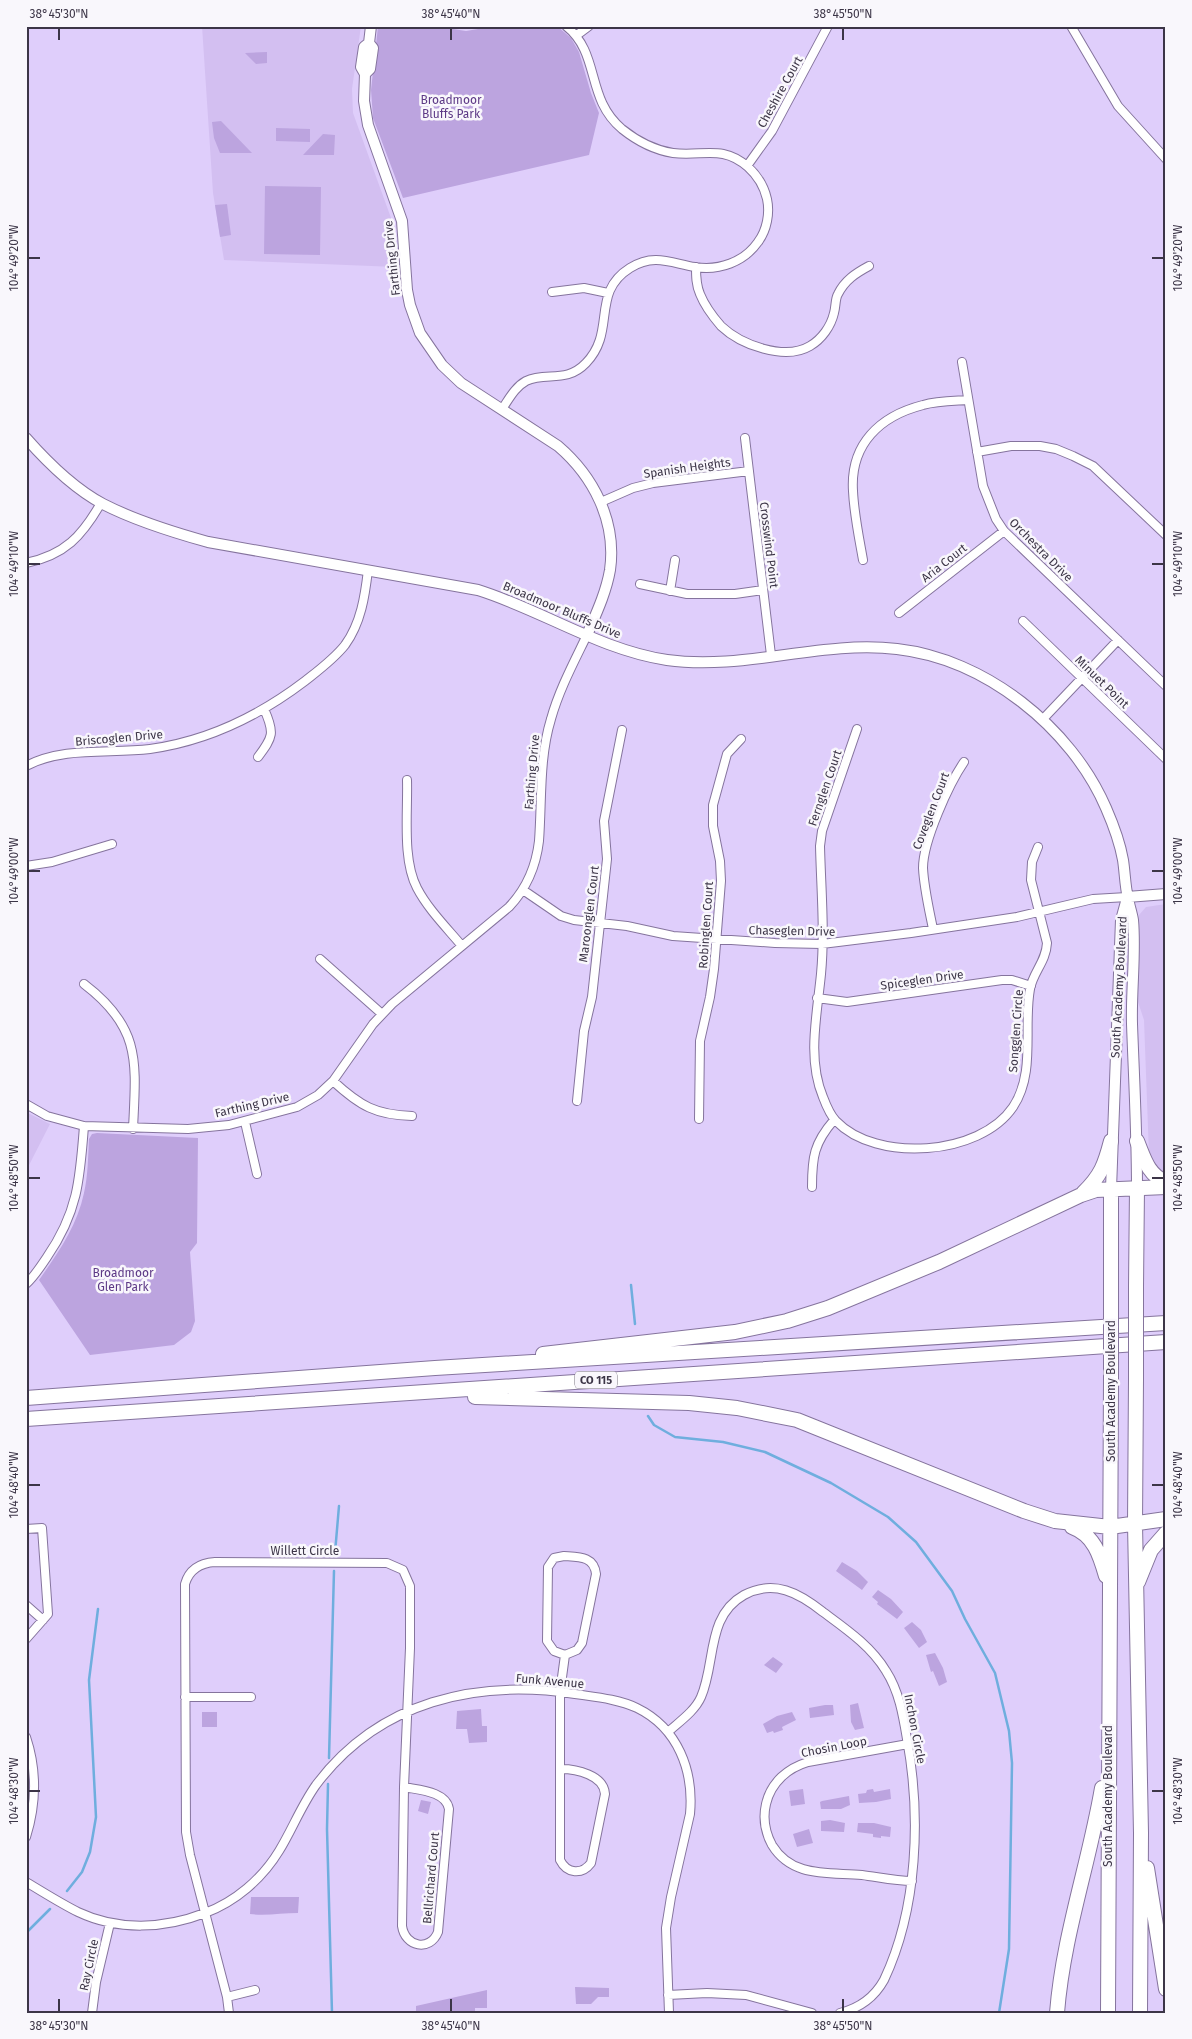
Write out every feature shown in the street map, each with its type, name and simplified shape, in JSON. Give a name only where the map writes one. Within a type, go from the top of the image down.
[{"type":"highway","points":[[1081,1195],[1100,1175],[1112,1141]]},
{"type":"highway","points":[[1137,1141],[1145,1162],[1153,1175],[1166,1182]]},
{"type":"highway","points":[[435,1368],[735,1332],[786,1321],[828,1308],[930,1266],[1081,1195],[1096,1190],[1166,1187]]},
{"type":"highway","name":"South Academy Boulevard","points":[[1137,1188],[1135,1592],[1140,1833],[1140,2013]]},
{"type":"highway","name":"South Academy Boulevard","points":[[1108,2013],[1112,1379],[1111,1189]]},
{"type":"highway","name":"CO 115","points":[[26,1398],[435,1368],[1166,1323]]},
{"type":"highway","name":"CO 115","points":[[26,1419],[1166,1342]]},
{"type":"highway","points":[[397,1395],[689,1404],[746,1410],[797,1420],[1024,1512],[1080,1530],[1090,1538],[1097,1550],[1110,1589]]},
{"type":"highway","points":[[1055,1521],[1110,1527],[1166,1519]]},
{"type":"highway","points":[[1135,1592],[1151,1550],[1166,1533]]},
{"type":"highway","points":[[1057,2013],[1066,1943],[1098,1811],[1109,1730]]},
{"type":"highway","points":[[1140,1833],[1166,1988]]},
{"type":"street","name":"Farthing Drive","points":[[26,1104],[47,1116],[84,1126],[194,1129],[245,1122],[297,1107],[318,1095],[334,1081],[382,1014],[407,990],[509,907],[530,878],[537,856],[546,743],[550,720],[605,591],[610,570],[609,532],[597,492],[571,457],[558,446],[460,383],[442,365],[420,333],[407,290],[402,221],[365,112],[365,74],[370,69],[373,48],[369,43],[370,26]]},
{"type":"street","points":[[502,409],[518,387],[528,380],[564,376],[576,371],[586,363],[601,340],[608,293],[614,282],[624,272],[646,261],[662,259],[696,267],[719,267],[732,263],[752,251],[765,228],[768,214],[764,188],[758,176],[734,157],[722,153],[674,153],[662,150],[640,142],[610,118],[596,91],[585,50],[577,35],[566,26]]},
{"type":"street","points":[[577,35],[589,26]]},
{"type":"street","name":"Cheshire Court","points":[[747,166],[772,131],[828,26]]},
{"type":"street","points":[[1071,26],[1118,106],[1166,159]]},
{"type":"street","points":[[696,267],[696,281],[700,294],[721,326],[758,347],[776,352],[794,352],[810,346],[822,336],[830,326],[837,296],[844,284],[852,275],[869,266]]},
{"type":"street","points":[[552,292],[584,288],[608,293]]},
{"type":"street","name":"Orchestra Drive","points":[[962,362],[983,486],[989,504],[1004,531],[1166,686]]},
{"type":"street","points":[[863,560],[852,491],[854,471],[860,451],[871,433],[887,419],[905,410],[925,404],[968,400]]},
{"type":"street","name":"Broadmoor Bluffs Drive","points":[[26,438],[58,471],[102,503],[169,530],[208,542],[478,590],[511,601],[610,645],[668,660],[714,661],[852,647],[877,647],[908,651],[976,674],[1006,691],[1042,719],[1082,765],[1107,809],[1122,858],[1127,897]]},
{"type":"street","name":"Crosswind Point","points":[[744,438],[772,655]]},
{"type":"street","points":[[977,452],[1026,445],[1056,449],[1073,456],[1093,466],[1166,535]]},
{"type":"street","name":"Spanish Heights","points":[[601,502],[633,488],[653,482],[749,471]]},
{"type":"street","points":[[26,563],[52,555],[73,542],[88,526],[102,503]]},
{"type":"street","name":"Aria Court","points":[[898,614],[1004,531]]},
{"type":"street","points":[[670,591],[675,560]]},
{"type":"street","name":"Briscoglen Drive","points":[[26,766],[61,754],[136,750],[167,746],[216,732],[264,709],[323,667],[345,645],[362,606],[368,570]]},
{"type":"street","points":[[640,584],[687,594],[763,590]]},
{"type":"street","name":"Minuet Point","points":[[1023,620],[1166,760]]},
{"type":"street","points":[[1042,719],[1118,640]]},
{"type":"street","points":[[258,757],[271,739],[272,731],[264,709]]},
{"type":"street","name":"Fernglen Court","points":[[822,944],[820,846],[822,831],[856,729]]},
{"type":"street","name":"Maroonglen Court","points":[[577,1101],[584,1031],[592,997],[607,859],[604,821],[622,730]]},
{"type":"street","name":"Robinglen Court","points":[[699,1119],[700,1041],[710,997],[720,881],[720,861],[713,826],[713,805],[727,754],[741,739]]},
{"type":"street","name":"Coveglen Court","points":[[932,929],[924,877],[925,854],[953,777],[964,762]]},
{"type":"street","points":[[407,780],[407,852],[411,873],[422,897],[462,946]]},
{"type":"street","points":[[26,866],[52,862],[112,844]]},
{"type":"street","name":"Songglen Circle","points":[[834,1120],[862,1140],[878,1146],[894,1148],[940,1146],[961,1142],[984,1132],[1001,1120],[1013,1107],[1022,1090],[1027,1059],[1030,986],[1047,953],[1048,943],[1031,871],[1038,847]]},
{"type":"street","name":"Chaseglen Drive","points":[[523,890],[562,916],[599,924],[627,926],[673,936],[716,940],[822,944],[911,934],[932,929],[1017,917],[1093,899],[1127,897]]},
{"type":"street","points":[[1127,897],[1166,894]]},
{"type":"street","name":"South Academy Boulevard","points":[[1111,1189],[1122,920],[1127,897]]},
{"type":"street","name":"South Academy Boulevard","points":[[1127,897],[1133,919],[1132,1023],[1137,1188]]},
{"type":"street","points":[[812,1187],[812,1160],[818,1141],[834,1120],[816,1080],[814,1064],[822,944]]},
{"type":"street","points":[[320,959],[382,1014]]},
{"type":"street","name":"Spiceglen Drive","points":[[817,998],[847,1002],[1002,980],[1012,980],[1030,986]]},
{"type":"street","points":[[84,984],[100,995],[119,1016],[131,1044],[136,1069],[133,1128]]},
{"type":"street","points":[[334,1081],[351,1097],[374,1111],[385,1114],[412,1116]]},
{"type":"street","points":[[245,1122],[257,1174]]},
{"type":"street","points":[[26,1284],[59,1240],[71,1214],[80,1179],[84,1126]]},
{"type":"street","points":[[26,1529],[42,1528],[48,1614],[26,1639]]},
{"type":"street","points":[[564,1556],[584,1558],[590,1561],[594,1566],[596,1574],[582,1643],[577,1650],[565,1655],[554,1652],[547,1641],[548,1567],[554,1558],[564,1556]]},
{"type":"street","name":"Willett Circle","points":[[205,1914],[186,1832],[185,1584],[197,1567],[215,1562],[388,1563],[403,1570],[410,1586],[407,1712]]},
{"type":"street","name":"Inchon Circle","points":[[668,1732],[700,1699],[705,1686],[716,1631],[726,1611],[734,1602],[750,1592],[777,1588],[791,1591],[805,1598],[864,1644],[880,1661],[891,1679],[899,1698],[914,1783],[914,1857],[912,1881],[905,1915],[884,1980],[878,1990],[867,2001],[855,2008],[840,2013]]},
{"type":"street","points":[[26,1605],[43,1620]]},
{"type":"street","points":[[561,1769],[570,1769],[597,1778],[604,1788],[591,1863],[579,1872],[568,1869],[560,1860],[560,1692],[565,1655]]},
{"type":"street","name":"Funk Avenue","points":[[26,1882],[78,1912],[110,1923],[152,1926],[181,1921],[205,1914],[232,1900],[248,1888],[265,1870],[278,1852],[307,1798],[334,1763],[367,1736],[407,1712],[444,1698],[480,1691],[525,1688],[613,1700],[634,1707],[650,1716],[668,1732],[681,1752],[690,1777],[690,1814],[667,1922],[669,2013]]},
{"type":"street","points":[[185,1696],[251,1697]]},
{"type":"street","name":"Bellrichard Court","points":[[404,1787],[442,1797],[449,1806],[438,1932],[433,1940],[420,1944],[408,1940],[402,1926],[404,1787],[407,1712]]},
{"type":"street","points":[[26,1738],[31,1756],[34,1788],[33,1805],[26,1837]]},
{"type":"street","name":"Chosin Loop","points":[[908,1744],[808,1762],[794,1767],[772,1789],[766,1804],[765,1820],[767,1834],[774,1848],[782,1858],[799,1868],[818,1873],[861,1875],[912,1881]]},
{"type":"street","points":[[205,1914],[227,1997],[229,2013]]},
{"type":"street","name":"Ray Circle","points":[[92,2013],[96,1982],[110,1923]]},
{"type":"street","points":[[227,1997],[255,1990]]},
{"type":"street","points":[[668,1995],[746,1994],[812,2013]]},
{"type":"shaded area","points":[[202,26],[361,26],[352,89],[353,113],[395,229],[396,267],[224,260],[213,193]]},
{"type":"shaded area","points":[[1166,904],[1166,1175],[1156,1169],[1149,1155],[1144,1020],[1138,1002],[1139,915],[1146,907]]},
{"type":"shaded area","points":[[26,1112],[50,1124],[26,1171]]},
{"type":"green space","name":"Broadmoor Bluffs Park","points":[[378,26],[433,26],[466,31],[496,26],[557,26],[571,38],[579,52],[599,113],[589,155],[403,198],[373,118],[371,90]]},
{"type":"green space","points":[[267,52],[267,63],[256,64],[245,53]]},
{"type":"green space","points":[[221,121],[252,153],[220,153],[214,138],[212,122]]},
{"type":"green space","points":[[276,128],[310,129],[310,142],[276,141]]},
{"type":"green space","points":[[323,134],[335,135],[334,155],[303,155]]},
{"type":"green space","points":[[265,186],[321,187],[320,255],[264,254]]},
{"type":"green space","points":[[227,204],[231,235],[220,237],[215,205]]},
{"type":"green space","name":"Broadmoor Glen Park","points":[[92,1134],[198,1138],[197,1243],[190,1252],[195,1321],[191,1332],[174,1345],[90,1355],[39,1280],[60,1249],[77,1217],[85,1187],[89,1139]]},
{"type":"green space","points":[[842,1562],[857,1571],[868,1582],[862,1590],[836,1571]]},
{"type":"green space","points":[[878,1590],[891,1599],[903,1612],[897,1619],[877,1604],[878,1602],[872,1597]]},
{"type":"green space","points":[[912,1622],[921,1630],[927,1642],[919,1648],[904,1628]]},
{"type":"green space","points":[[935,1653],[943,1668],[947,1682],[939,1686],[933,1671],[931,1672],[926,1655]]},
{"type":"green space","points":[[773,1657],[783,1664],[776,1673],[764,1665]]},
{"type":"green space","points":[[858,1703],[864,1728],[855,1730],[851,1722],[850,1705]]},
{"type":"green space","points":[[833,1705],[834,1715],[810,1718],[809,1708]]},
{"type":"green space","points":[[481,1709],[482,1726],[487,1726],[487,1742],[469,1743],[467,1729],[456,1729],[457,1711]]},
{"type":"green space","points":[[202,1712],[217,1712],[217,1727],[202,1727]]},
{"type":"green space","points":[[792,1712],[796,1720],[782,1727],[783,1730],[767,1733],[763,1724],[777,1716]]},
{"type":"green space","points":[[803,1789],[805,1804],[791,1806],[789,1791]]},
{"type":"green space","points":[[873,1789],[874,1792],[890,1789],[891,1799],[859,1803],[858,1794],[866,1793],[867,1790]]},
{"type":"green space","points":[[849,1796],[850,1805],[841,1809],[821,1809],[820,1802],[822,1801]]},
{"type":"green space","points":[[421,1800],[431,1802],[428,1814],[418,1811]]},
{"type":"green space","points":[[830,1820],[845,1823],[844,1832],[821,1831],[821,1821]]},
{"type":"green space","points":[[858,1823],[874,1823],[891,1827],[890,1837],[873,1837],[873,1834],[857,1832]]},
{"type":"green space","points":[[809,1829],[813,1843],[797,1847],[793,1834]]},
{"type":"green space","points":[[251,1897],[299,1897],[298,1913],[250,1914]]},
{"type":"green space","points":[[575,1987],[609,1988],[609,1997],[598,1997],[591,2004],[576,2004]]},
{"type":"green space","points":[[487,1990],[487,2008],[475,2008],[475,2013],[416,2013],[416,2006]]},
{"type":"waterway","points":[[631,1285],[635,1324]]},
{"type":"waterway","points":[[648,1416],[654,1425],[675,1437],[723,1442],[765,1452],[831,1483],[888,1517],[916,1542],[952,1591],[995,1673],[1009,1731],[1012,1763],[1009,1949],[999,2013]]},
{"type":"waterway","points":[[335,1553],[339,1506]]},
{"type":"waterway","points":[[329,1758],[334,1571]]},
{"type":"waterway","points":[[67,1891],[82,1872],[90,1852],[96,1817],[89,1680],[98,1609]]},
{"type":"waterway","points":[[328,1784],[327,1829],[332,2013]]},
{"type":"waterway","points":[[26,1933],[50,1909]]}]
